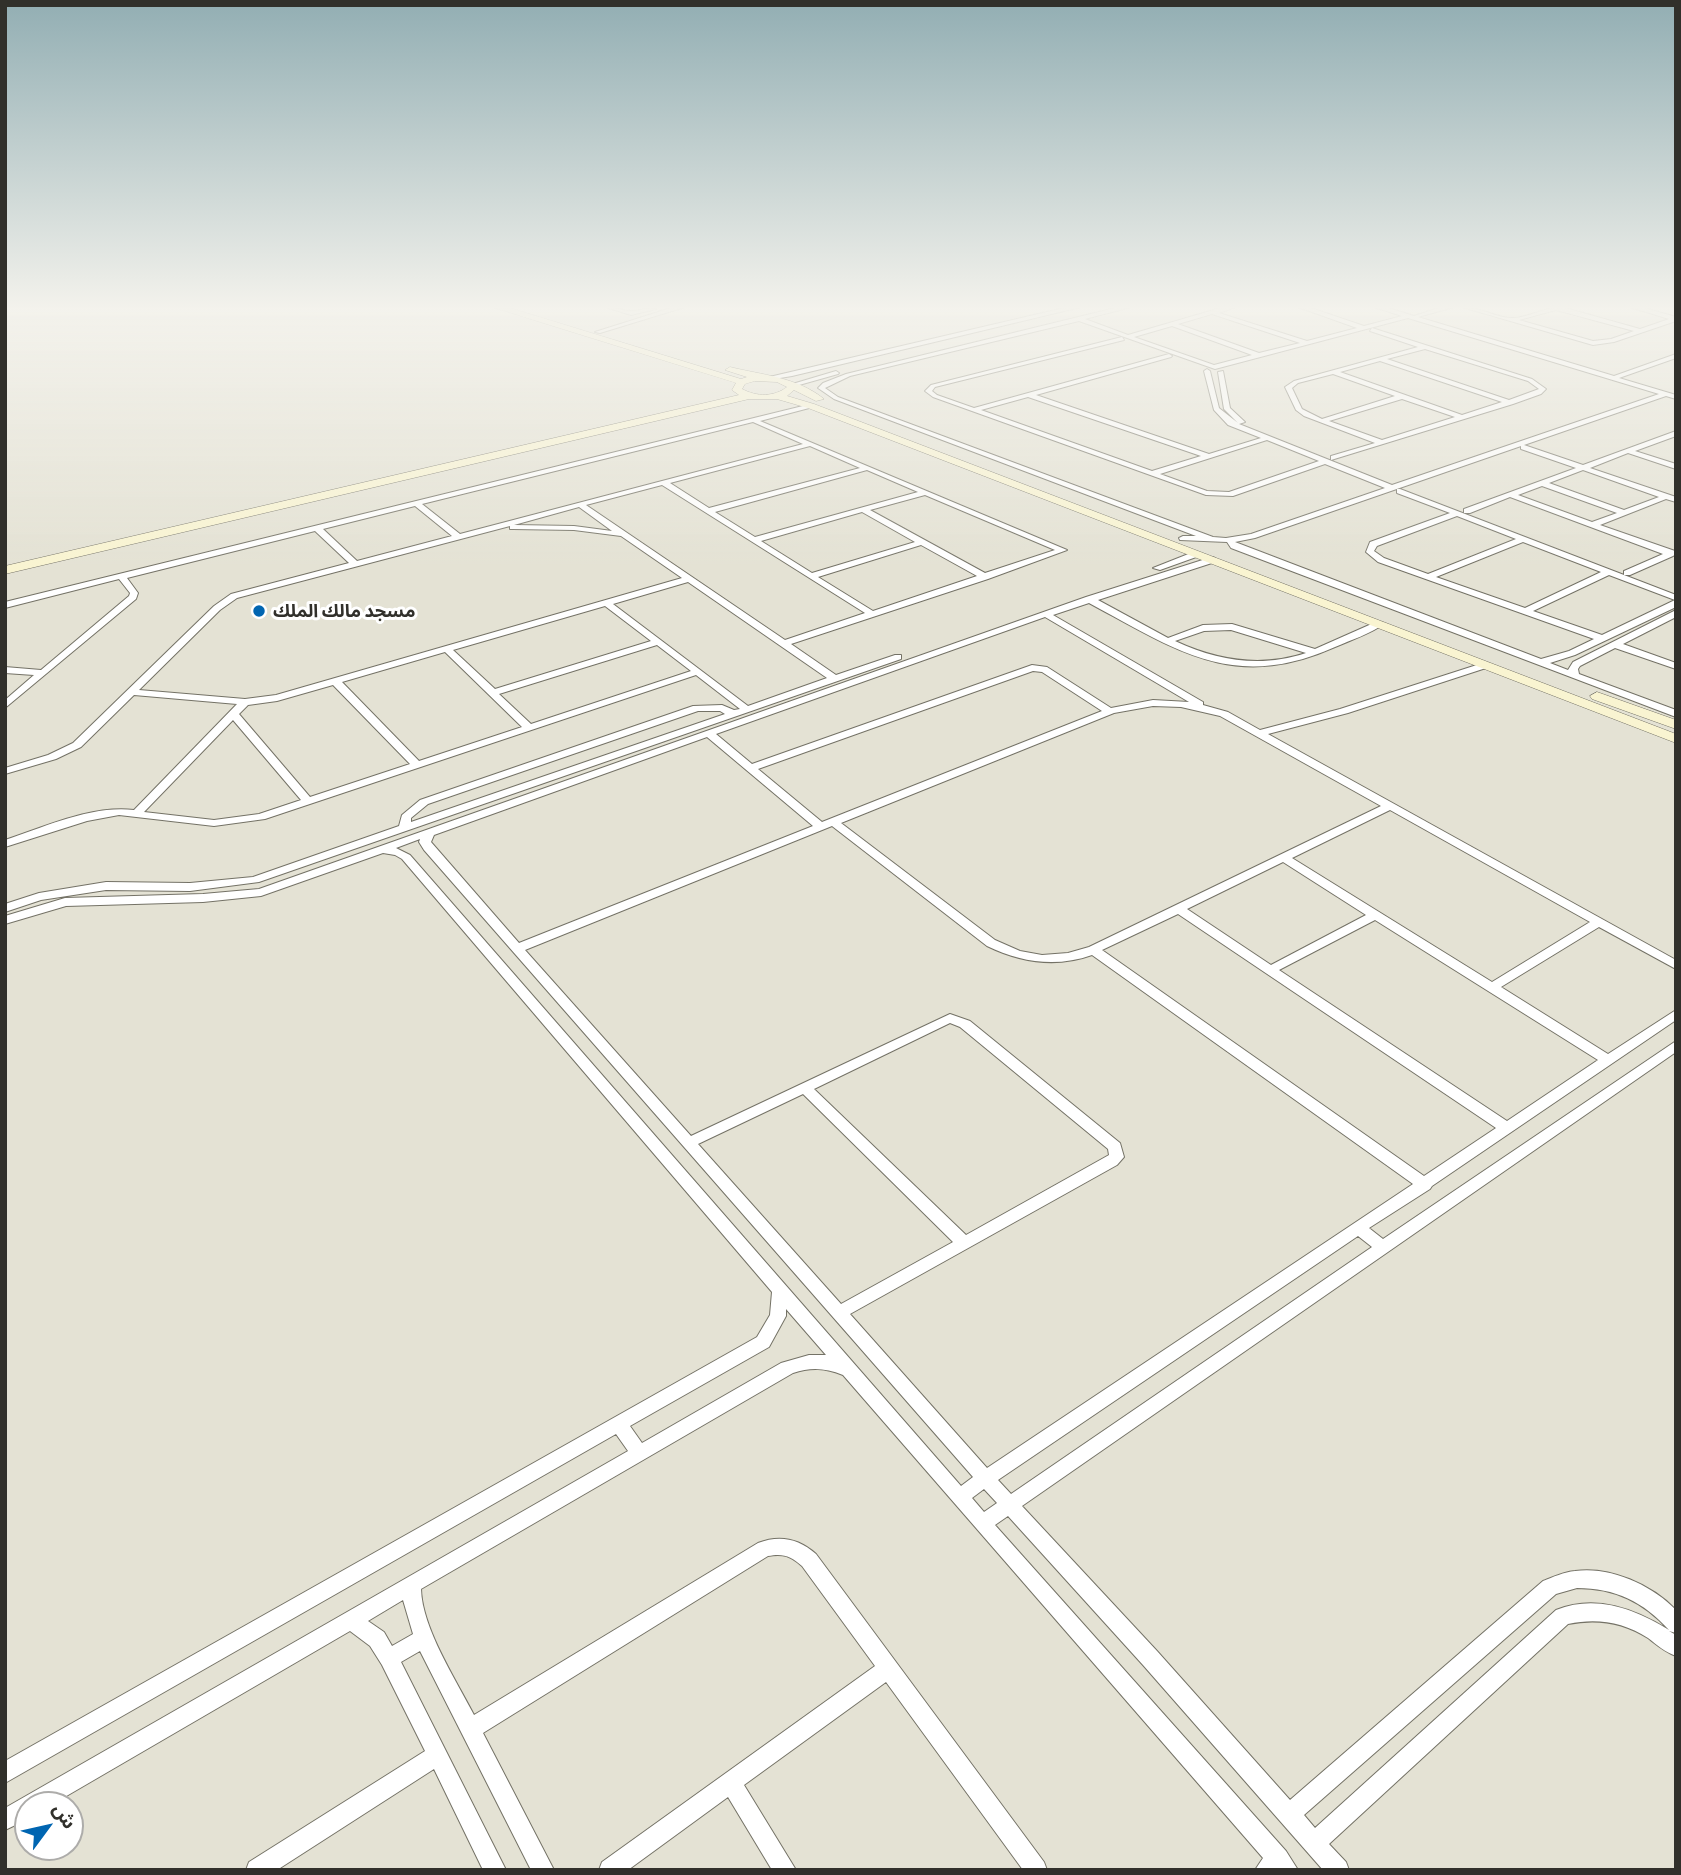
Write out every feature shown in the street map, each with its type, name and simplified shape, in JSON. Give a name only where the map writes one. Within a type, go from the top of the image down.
[{"type":"street","points":[[5,559],[699,394]]},
{"type":"street","points":[[776,396],[781,394]]},
{"type":"street","points":[[810,394],[833,406],[1184,538],[1217,556],[1379,624],[1469,659],[1484,658],[1676,739]]},
{"type":"street","points":[[831,394],[1214,540]]},
{"type":"street","points":[[932,394],[1151,474],[1206,493],[1220,495],[1534,394]]},
{"type":"street","points":[[973,410],[1027,394]]},
{"type":"street","points":[[1030,394],[1208,456]]},
{"type":"street","points":[[1215,394],[1216,409],[1221,416],[1238,427],[1403,487],[1523,539],[1676,598]]},
{"type":"street","points":[[1222,394],[1227,409],[1236,418],[1330,460]]},
{"type":"street","points":[[1292,394],[1299,410],[1383,443]]},
{"type":"street","points":[[1399,394],[1464,418]]},
{"type":"street","points":[[1488,394],[1511,402]]},
{"type":"street","points":[[1235,543],[1347,509],[1462,462],[1667,394]]},
{"type":"street","points":[[5,920],[65,902],[124,898],[203,898],[261,891],[429,832],[835,679],[1164,570],[1217,556],[1235,543],[1338,505],[1390,487],[1403,487],[1472,465],[1668,394]]},
{"type":"street","points":[[5,570],[748,396],[776,396],[811,406],[1196,554],[1217,556],[1484,658],[1676,725]]},
{"type":"street","points":[[1322,421],[1403,396]]},
{"type":"street","points":[[5,605],[811,406]]},
{"type":"street","points":[[753,420],[1063,550],[783,644]]},
{"type":"street","points":[[1601,638],[1376,557],[1370,552],[1371,546],[1676,433]]},
{"type":"street","points":[[1151,474],[1266,438]]},
{"type":"street","points":[[5,771],[52,757],[77,745],[224,602],[246,592],[810,444]]},
{"type":"street","points":[[1527,446],[1676,498]]},
{"type":"street","points":[[1628,451],[1676,467]]},
{"type":"street","points":[[1462,462],[1472,465]]},
{"type":"street","points":[[1586,467],[1665,497],[1676,498]]},
{"type":"street","points":[[708,511],[867,468]]},
{"type":"street","points":[[1375,477],[1390,487]]},
{"type":"street","points":[[662,482],[872,614]]},
{"type":"street","points":[[1542,483],[1624,513]]},
{"type":"street","points":[[754,540],[926,492]]},
{"type":"street","points":[[1511,495],[1673,553]]},
{"type":"street","points":[[1593,525],[1665,497]]},
{"type":"street","points":[[417,504],[457,536]]},
{"type":"street","points":[[579,504],[835,679]]},
{"type":"street","points":[[1338,505],[1347,509]]},
{"type":"street","points":[[864,510],[985,578]]},
{"type":"street","points":[[1462,512],[1676,591]]},
{"type":"street","points":[[484,529],[557,527],[624,535]]},
{"type":"street","points":[[317,528],[354,563]]},
{"type":"street","points":[[1184,538],[1235,543],[1676,714]]},
{"type":"street","points":[[1427,577],[1523,539]]},
{"type":"street","points":[[811,576],[922,542]]},
{"type":"street","points":[[1627,573],[1673,553]]},
{"type":"street","points":[[5,908],[39,897],[106,886],[190,887],[255,880],[662,744],[708,733],[1089,599],[1164,570],[1196,554]]},
{"type":"street","points":[[1526,611],[1608,572]]},
{"type":"street","points":[[5,705],[133,597],[134,593],[121,576]]},
{"type":"street","points":[[132,692],[245,702],[277,698],[689,579]]},
{"type":"street","points":[[1089,599],[1194,654],[1241,664],[1288,662],[1379,624]]},
{"type":"street","points":[[607,603],[748,710]]},
{"type":"street","points":[[1540,662],[1562,657],[1676,603]]},
{"type":"street","points":[[1574,675],[1576,664],[1676,613]]},
{"type":"street","points":[[1046,614],[1202,706]]},
{"type":"street","points":[[1645,618],[1656,623]]},
{"type":"street","points":[[1168,641],[1203,628],[1232,627],[1314,652]]},
{"type":"street","points":[[493,693],[657,642]]},
{"type":"street","points":[[1614,644],[1676,666]]},
{"type":"street","points":[[447,649],[529,728]]},
{"type":"street","points":[[1562,657],[1576,664]]},
{"type":"street","points":[[1261,733],[1344,711],[1484,658]]},
{"type":"street","points":[[750,768],[1032,668],[1044,669],[1110,711]]},
{"type":"street","points":[[5,670],[43,673]]},
{"type":"street","points":[[5,844],[98,815],[138,813],[215,823],[238,822],[308,802],[697,672]]},
{"type":"street","points":[[335,681],[417,765]]},
{"type":"street","points":[[138,813],[245,702]]},
{"type":"street","points":[[518,948],[1110,711],[1155,702],[1202,706],[1224,713],[1676,965]]},
{"type":"street","points":[[404,828],[406,817],[425,802],[697,708],[722,708],[735,715]]},
{"type":"street","points":[[234,714],[308,802]]},
{"type":"street","points":[[708,733],[821,827]]},
{"type":"street","points":[[833,822],[1000,947],[1031,957],[1053,959],[1074,957],[1093,950],[1390,806]]},
{"type":"street","points":[[429,832],[425,842],[428,848],[838,1313],[1338,1870]]},
{"type":"street","points":[[381,849],[398,852],[406,857],[1277,1866]]},
{"type":"street","points":[[1284,858],[1608,1060]]},
{"type":"street","points":[[1179,909],[1508,1129]]},
{"type":"street","points":[[1272,970],[1375,915]]},
{"type":"street","points":[[1492,987],[1599,922]]},
{"type":"street","points":[[1093,950],[1425,1185]]},
{"type":"street","points":[[960,1496],[1676,1014]]},
{"type":"street","points":[[690,1142],[942,1020],[959,1019],[1115,1147],[1117,1157],[1112,1161],[838,1313]]},
{"type":"street","points":[[983,1523],[1676,1045]]},
{"type":"street","points":[[804,1087],[964,1243]]},
{"type":"street","points":[[1359,1229],[1384,1248]]},
{"type":"street","points":[[5,1773],[764,1342],[778,1316],[780,1289]]},
{"type":"street","points":[[55,1791],[787,1368],[802,1362],[820,1361],[837,1365],[851,1373]]},
{"type":"street","points":[[619,1424],[639,1453]]},
{"type":"street","points":[[471,1729],[764,1549],[776,1545],[789,1546],[800,1551],[809,1560],[1037,1870]]},
{"type":"street","points":[[1289,1814],[1550,1587],[1575,1579],[1605,1581],[1636,1592],[1667,1612],[1676,1624]]},
{"type":"street","points":[[412,1584],[414,1612],[424,1638],[543,1870]]},
{"type":"street","points":[[1314,1843],[1563,1616],[1583,1610],[1605,1611],[1630,1618],[1654,1630],[1676,1647]]},
{"type":"street","points":[[351,1620],[377,1639],[389,1658],[495,1870]]},
{"type":"street","points":[[389,1658],[424,1638]]},
{"type":"street","points":[[610,1870],[889,1668]]},
{"type":"street","points":[[263,1868],[438,1754]]},
{"type":"street","points":[[730,1782],[785,1870]]},
{"type":"place","name":"مسجد مالك الملك","points":[[259,611]]}]
